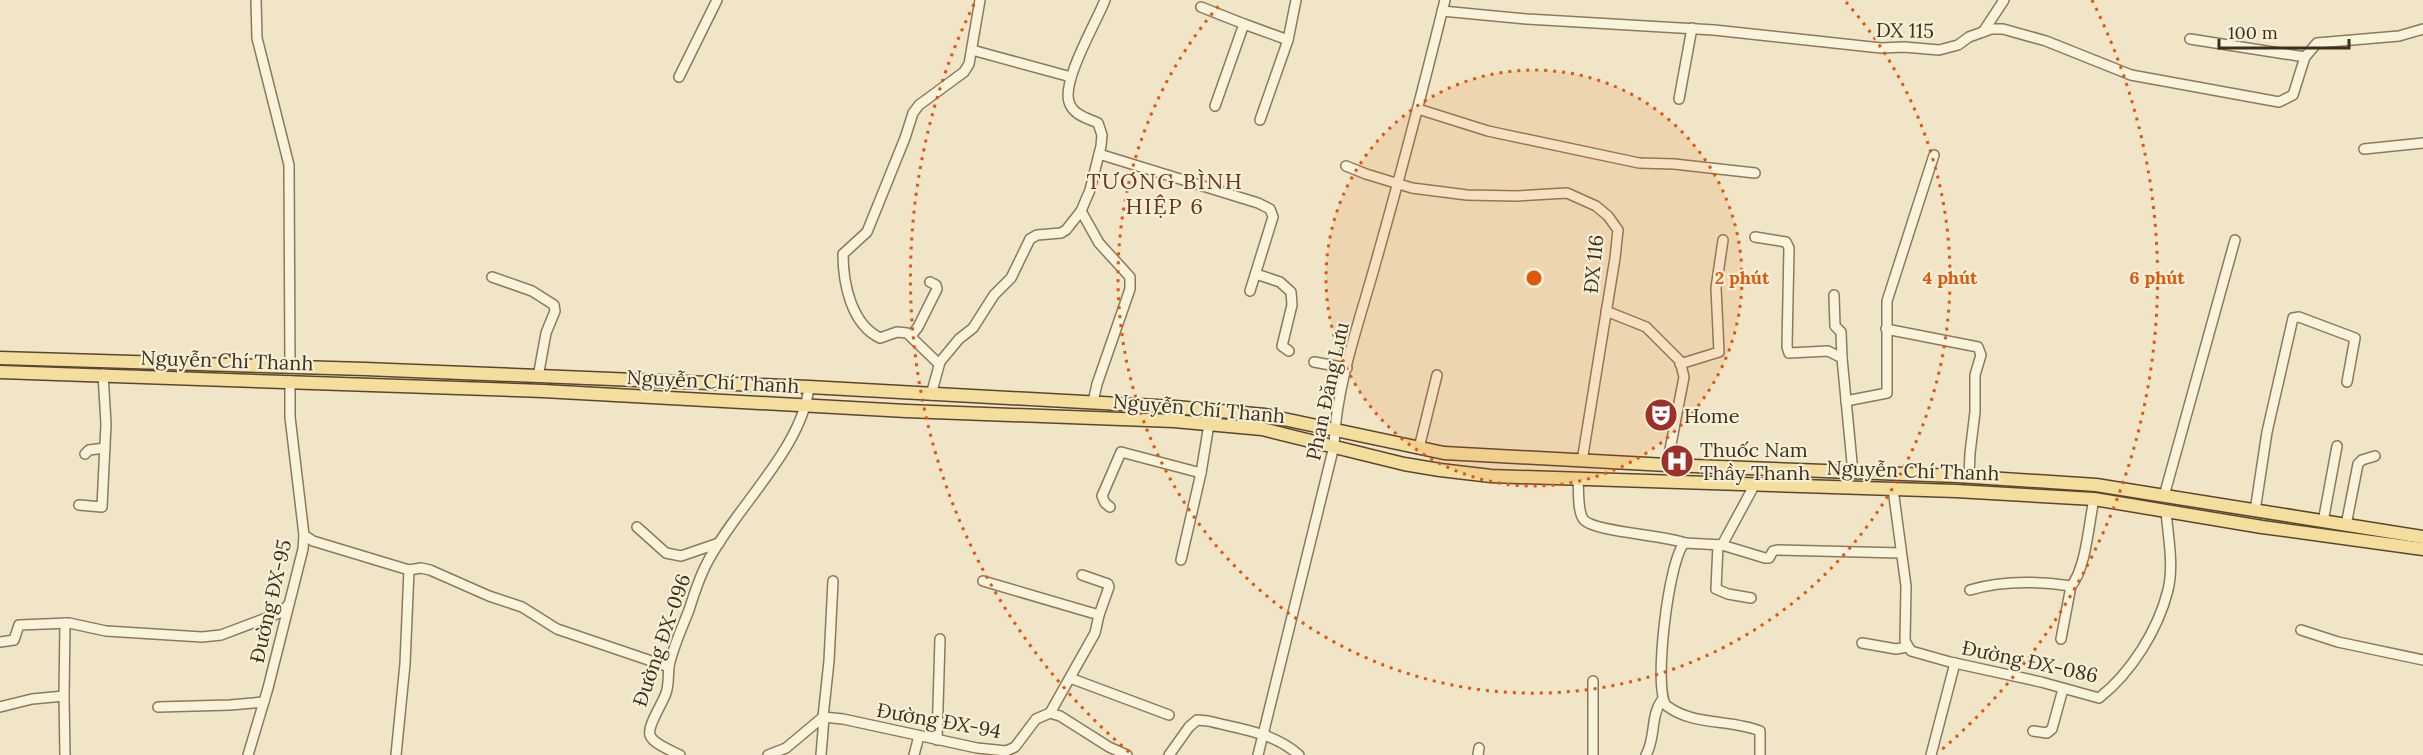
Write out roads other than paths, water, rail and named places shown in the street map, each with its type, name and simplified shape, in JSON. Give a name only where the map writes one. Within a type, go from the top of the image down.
[{"type":"main road","name":"Nguyễn Chí Thanh","points":[[0,358],[809,387],[1094,402],[1265,415],[1419,448],[1456,453],[2096,485],[2423,537]]},
{"type":"main road","points":[[102,361],[103,374]]},
{"type":"main road","points":[[290,368],[290,381]]},
{"type":"main road","name":"Nguyễn Chí Thanh","points":[[0,372],[543,391],[807,406],[1209,424],[1262,429],[1440,470],[1491,476],[1893,489],[2094,499],[2423,549]]},
{"type":"main road","points":[[1092,418],[1094,402]]},
{"type":"main road","points":[[1755,484],[1756,468]]},
{"type":"main road","points":[[2094,499],[2096,485]]},
{"type":"street","points":[[256,0],[257,38],[289,165],[290,368]]},
{"type":"street","points":[[679,77],[717,0]]},
{"type":"street","points":[[939,364],[911,336],[897,332],[880,338],[873,334],[858,317],[851,305],[843,254],[867,232],[913,113],[919,105],[964,72],[972,50],[980,0]]},
{"type":"street","points":[[931,395],[939,364],[959,339],[973,328],[994,295],[1011,278],[1030,239],[1037,235],[1066,231],[1081,211],[1090,190],[1102,135],[1098,123],[1078,115],[1069,103],[1068,93],[1071,77],[1105,0]]},
{"type":"street","points":[[1260,120],[1288,39],[1296,0]]},
{"type":"street","name":"Phan Đăng Lưu","points":[[1258,755],[1334,446],[1335,429],[1347,368],[1418,109],[1445,0]]},
{"type":"street","points":[[1983,32],[2004,0]]},
{"type":"street","points":[[1201,7],[1288,39]]},
{"type":"street","name":"DX 115","points":[[1442,11],[1527,19],[1692,28],[1881,48],[1939,50],[1958,45],[1969,37],[1983,32],[2003,29],[2046,41],[2132,75],[2279,102],[2293,95],[2305,57]]},
{"type":"street","points":[[1215,105],[1244,24]]},
{"type":"street","points":[[1679,99],[1692,28]]},
{"type":"street","points":[[2190,39],[2305,57],[2317,43],[2324,41],[2399,36],[2423,29]]},
{"type":"street","points":[[972,50],[1071,77]]},
{"type":"street","points":[[1418,109],[1488,130],[1639,163],[1674,164],[1755,173]]},
{"type":"street","points":[[2364,149],[2423,143]]},
{"type":"street","points":[[1099,154],[1258,203],[1270,209],[1273,217],[1250,291]]},
{"type":"street","points":[[1846,401],[1887,393],[1886,308],[1889,292],[1934,155]]},
{"type":"street","points":[[1346,166],[1398,184]]},
{"type":"street","name":"ĐX 116","points":[[1398,184],[1467,195],[1567,194],[1596,206],[1608,216],[1618,230],[1616,258],[1581,461]]},
{"type":"street","points":[[1081,211],[1099,243],[1130,277],[1130,289],[1097,384],[1094,402]]},
{"type":"street","points":[[1755,237],[1786,242],[1789,248],[1787,346],[1789,353],[1828,351],[1842,358]]},
{"type":"street","points":[[1680,364],[1719,352],[1716,284],[1724,240]]},
{"type":"street","points":[[2164,496],[2235,240]]},
{"type":"street","points":[[1256,274],[1280,282],[1291,292],[1292,305],[1282,346],[1289,351]]},
{"type":"street","points":[[492,277],[532,291],[544,297],[555,307],[546,333],[538,377]]},
{"type":"street","points":[[911,336],[937,289],[936,285],[930,282]]},
{"type":"street","points":[[1834,295],[1835,326],[1841,332],[1853,473]]},
{"type":"street","points":[[1606,311],[1646,327],[1680,364],[1684,376],[1666,465]]},
{"type":"street","points":[[2255,511],[2268,432],[2293,318],[2299,317],[2355,338],[2347,382]]},
{"type":"street","points":[[1886,329],[1978,346],[1981,355],[1975,375],[1976,412],[1969,477]]},
{"type":"street","points":[[1314,362],[1347,368]]},
{"type":"street","points":[[80,505],[102,507],[105,448],[103,374]]},
{"type":"street","points":[[1419,448],[1437,375]]},
{"type":"street","name":"Đường ĐX-95","points":[[248,755],[303,549],[304,535],[290,417],[290,381]]},
{"type":"street","name":"Đường ĐX-096","points":[[680,755],[653,740],[650,728],[667,691],[669,667],[695,589],[719,543],[794,435],[807,406],[809,387]]},
{"type":"street","points":[[1181,560],[1201,473],[1209,424]]},
{"type":"street","points":[[2323,522],[2337,446]]},
{"type":"street","points":[[85,454],[89,450],[105,448]]},
{"type":"street","points":[[1110,507],[1102,496],[1121,452],[1201,473]]},
{"type":"street","points":[[2346,525],[2358,464],[2362,460],[2375,456]]},
{"type":"street","points":[[1578,478],[1581,513],[1584,520],[1620,531],[1671,538],[1686,543],[1720,545],[1765,558],[1769,558],[1773,551],[1777,550],[1901,553]]},
{"type":"street","points":[[1751,598],[1716,589],[1720,545],[1755,484]]},
{"type":"street","points":[[1893,489],[1907,596],[1905,640],[1907,647]]},
{"type":"street","points":[[2061,639],[2071,586],[2076,580],[2080,566],[2094,499]]},
{"type":"street","name":"Đường ĐX-086","points":[[1862,643],[1896,649],[1907,647],[1911,651],[1954,663],[2041,682],[2099,698],[2109,690],[2145,645],[2168,590],[2170,564],[2166,511]]},
{"type":"street","points":[[637,527],[666,553],[681,555],[719,543]]},
{"type":"street","points":[[304,535],[313,541],[409,570],[421,567],[430,570],[489,596],[522,607],[557,629],[669,667]]},
{"type":"street","points":[[1686,543],[1682,545],[1677,557],[1666,612],[1660,682],[1662,700],[1666,706],[1682,714],[1760,731],[1760,755]]},
{"type":"street","points":[[396,755],[405,666],[409,570]]},
{"type":"street","points":[[1082,575],[1108,584],[1109,587],[1095,633],[1050,713],[1127,755]]},
{"type":"street","points":[[821,755],[833,581]]},
{"type":"street","points":[[983,581],[1099,615]]},
{"type":"street","points":[[1970,590],[1988,585],[2026,582],[2071,586]]},
{"type":"street","points":[[0,642],[14,640],[19,626],[65,623],[106,631],[202,637],[221,635],[282,612],[289,603]]},
{"type":"street","points":[[65,623],[63,696],[65,755]]},
{"type":"street","points":[[2301,630],[2338,642],[2423,660]]},
{"type":"street","points":[[937,740],[940,639]]},
{"type":"street","points":[[1931,755],[1954,663]]},
{"type":"street","points":[[1070,678],[1169,715]]},
{"type":"street","points":[[1593,681],[1593,755]]},
{"type":"street","points":[[2033,731],[2047,733],[2052,729],[2063,689]]},
{"type":"street","points":[[0,707],[32,699],[63,696]]},
{"type":"street","points":[[1646,755],[1651,746],[1656,712],[1662,700]]},
{"type":"street","points":[[158,707],[264,702]]},
{"type":"street","name":"Đường ĐX-94","points":[[824,718],[843,719],[977,748],[1011,752],[1036,719],[1050,713]]},
{"type":"street","points":[[768,755],[786,748],[824,718]]},
{"type":"street","points":[[1169,755],[1189,727],[1197,720],[1263,734],[1286,744],[1299,755]]},
{"type":"street","points":[[914,755],[919,736]]},
{"type":"place","name":"Home","points":[[1661,415]]},
{"type":"place","name":"Thuốc Nam Thầy Thanh","points":[[1677,461]]},
{"type":"district","name":"TƯƠNG BÌNH HIỆP 6","points":[[1165,194]]}]
